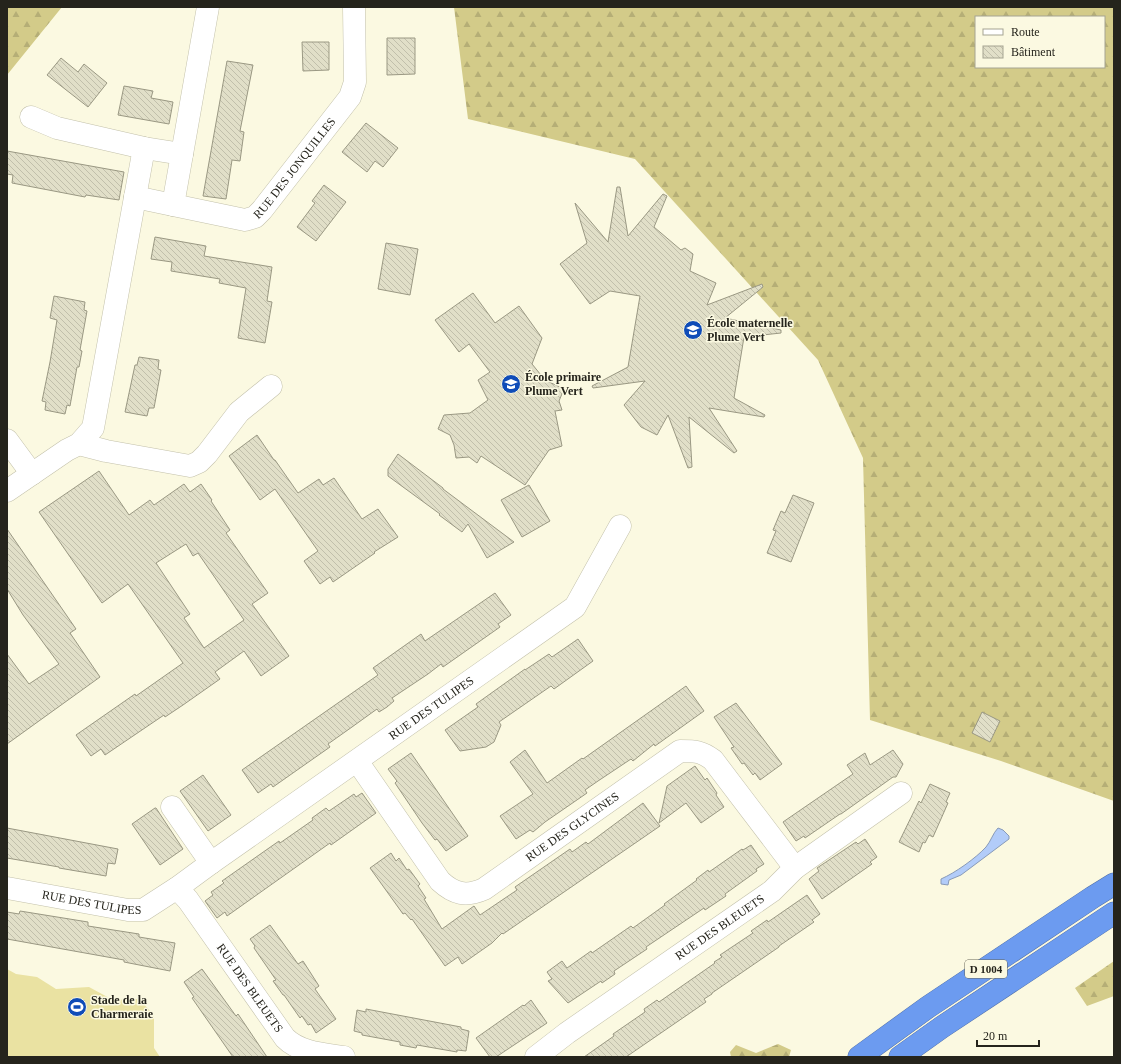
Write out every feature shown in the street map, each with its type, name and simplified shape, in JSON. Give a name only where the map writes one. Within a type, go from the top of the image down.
[{"type":"highway","name":"D 1004","points":[[860,1057],[928,1007],[1114,884]]},
{"type":"highway","name":"D 1004","points":[[900,1057],[942,1027],[1114,913]]},
{"type":"street","points":[[173,205],[208,7]]},
{"type":"street","name":"RUE DES JONQUILLES","points":[[135,198],[245,220],[255,217],[347,101],[352,92],[355,82],[354,7]]},
{"type":"street","points":[[31,117],[57,128],[144,148],[182,154]]},
{"type":"street","points":[[7,491],[67,450],[79,444],[93,428],[144,148]]},
{"type":"street","points":[[79,444],[190,466],[200,462],[240,412],[271,386]]},
{"type":"street","points":[[7,440],[32,474]]},
{"type":"street","name":"RUE DES TULIPES","points":[[7,888],[128,910],[143,910],[177,888],[575,607],[620,526]]},
{"type":"street","name":"RUE DES GLYCINES","points":[[357,761],[440,881],[448,889],[456,893],[472,893],[484,889],[680,751],[699,751],[713,760],[795,868]]},
{"type":"street","name":"RUE DES BLEUETS","points":[[536,1057],[566,1033],[772,891],[795,868],[901,793]]},
{"type":"street","points":[[172,807],[211,863]]},
{"type":"street","name":"RUE DES BLEUETS","points":[[177,888],[188,900],[285,1038],[294,1046],[306,1051],[344,1057]]},
{"type":"green space","points":[[7,7],[62,7],[7,75]]},
{"type":"green space","points":[[454,7],[1114,7],[1114,801],[1001,761],[870,720],[863,458],[818,360],[635,159],[468,119]]},
{"type":"green space","points":[[1114,961],[1114,996],[1087,1006],[1075,988]]},
{"type":"green space","points":[[778,1044],[791,1050],[789,1057],[731,1057],[730,1052],[736,1045],[756,1053]]},
{"type":"shaded area","name":"Stade de la Charmeraie","points":[[7,969],[16,974],[37,977],[56,989],[89,987],[113,1000],[139,999],[154,1015],[154,1048],[160,1057],[7,1057]]},
{"type":"water","points":[[998,828],[1003,830],[1009,836],[1009,839],[961,875],[949,880],[948,885],[941,884],[941,879],[959,869],[982,851],[988,845]]},
{"type":"building","points":[[387,38],[415,38],[415,74],[387,75]]},
{"type":"building","points":[[302,42],[329,42],[329,70],[303,71]]},
{"type":"building","points":[[61,58],[78,72],[84,64],[107,83],[88,107],[47,75]]},
{"type":"building","points":[[227,61],[253,65],[240,131],[244,132],[240,161],[232,160],[226,199],[203,196]]},
{"type":"building","points":[[124,86],[153,91],[151,98],[173,102],[169,124],[118,115]]},
{"type":"building","points":[[366,123],[398,148],[383,167],[375,161],[367,172],[342,152]]},
{"type":"building","points":[[7,151],[124,172],[119,200],[86,195],[85,197],[12,183],[13,175],[7,174]]},
{"type":"building","points":[[324,185],[346,202],[316,241],[297,227],[315,203],[312,201]]},
{"type":"building","name":"École maternelle Plume Vert","points":[[617,187],[620,187],[628,236],[663,194],[667,196],[654,227],[681,250],[685,248],[693,254],[690,271],[716,283],[707,305],[762,284],[763,287],[725,318],[781,330],[781,333],[744,337],[734,398],[765,415],[764,417],[709,408],[737,451],[734,453],[689,417],[692,467],[688,468],[668,415],[657,435],[641,427],[624,405],[645,381],[593,388],[592,386],[628,367],[640,296],[610,291],[590,304],[560,264],[587,243],[575,203],[608,242]]},
{"type":"building","points":[[155,237],[206,246],[204,256],[272,267],[267,301],[272,302],[265,343],[238,338],[246,288],[219,283],[220,279],[171,271],[172,262],[151,259]]},
{"type":"building","points":[[386,243],[418,249],[410,295],[378,289]]},
{"type":"building","name":"École primaire Plume Vert","points":[[473,293],[495,323],[519,306],[542,338],[532,364],[545,380],[564,389],[559,401],[562,410],[555,411],[562,446],[549,450],[525,485],[481,456],[477,463],[469,457],[456,458],[454,445],[450,435],[438,429],[444,415],[470,413],[488,400],[478,380],[490,372],[469,344],[459,352],[435,320]]},
{"type":"building","points":[[54,296],[85,302],[84,310],[87,311],[80,350],[82,351],[79,367],[77,367],[70,406],[67,405],[65,414],[45,410],[46,402],[42,401],[57,320],[50,318]]},
{"type":"building","points":[[139,357],[159,360],[158,369],[161,370],[154,408],[149,408],[147,416],[125,412],[135,365],[137,365]]},
{"type":"building","points":[[257,435],[298,493],[319,479],[323,485],[334,478],[362,519],[378,509],[398,537],[374,552],[375,553],[333,582],[330,577],[320,584],[304,561],[318,551],[275,489],[260,500],[229,456]]},
{"type":"building","points":[[398,454],[514,542],[487,558],[468,524],[462,532],[388,476],[388,469]]},
{"type":"building","points":[[99,471],[129,515],[150,500],[154,505],[184,484],[190,492],[201,484],[230,530],[226,533],[268,593],[252,604],[289,656],[261,676],[244,651],[215,672],[220,679],[183,705],[165,717],[164,715],[105,755],[101,749],[91,756],[76,735],[183,663],[128,584],[102,603],[39,512]],"holes":[[[186,544],[193,556],[198,553],[244,620],[204,648],[184,618],[190,614],[156,563]]]},
{"type":"building","points":[[529,485],[550,521],[522,537],[501,500]]},
{"type":"building","points":[[793,495],[814,503],[791,562],[767,553],[776,531],[773,530],[781,511],[785,513]]},
{"type":"building","points":[[7,529],[76,629],[70,633],[100,677],[7,744],[7,654],[29,684],[59,664],[23,615],[7,589]]},
{"type":"building","points":[[495,593],[511,615],[498,624],[500,627],[443,667],[441,664],[392,698],[394,701],[387,707],[379,712],[377,709],[328,744],[330,747],[273,787],[271,784],[258,793],[242,770],[378,675],[373,668],[421,634],[425,641]]},
{"type":"building","points":[[578,639],[593,661],[554,689],[551,686],[499,722],[501,725],[494,742],[486,747],[460,751],[445,730],[478,707],[476,704],[525,669],[549,654],[552,657]]},
{"type":"building","points":[[686,686],[704,711],[655,746],[654,744],[633,761],[631,759],[585,790],[587,793],[533,832],[530,830],[516,839],[500,816],[533,794],[510,762],[525,750],[547,783]]},
{"type":"building","points":[[736,703],[782,764],[760,780],[755,773],[753,775],[744,763],[742,764],[731,748],[734,747],[714,717]]},
{"type":"building","points":[[982,712],[1000,721],[990,742],[972,733]]},
{"type":"building","points":[[893,750],[903,764],[896,777],[893,777],[805,838],[804,836],[796,841],[783,822],[853,774],[847,765],[865,753],[870,765]]},
{"type":"building","points":[[411,753],[468,836],[446,851],[422,823],[395,783],[397,781],[388,769]]},
{"type":"building","points":[[695,766],[705,780],[707,778],[724,807],[701,823],[686,803],[659,823],[667,786]]},
{"type":"building","points":[[203,775],[231,815],[208,831],[180,791]]},
{"type":"building","points":[[930,784],[950,793],[946,802],[948,803],[933,837],[929,835],[925,843],[923,842],[919,852],[899,842],[919,801],[921,803]]},
{"type":"building","points":[[362,793],[376,813],[331,845],[330,843],[227,916],[225,912],[217,918],[205,901],[213,895],[211,892],[224,883],[222,881],[279,841],[280,843],[313,820],[312,818],[326,808],[329,811],[354,794],[356,797]]},
{"type":"building","points":[[643,803],[660,826],[503,934],[502,933],[492,943],[462,964],[458,957],[445,966],[412,919],[411,920],[405,913],[403,914],[370,868],[391,853],[396,861],[399,858],[407,870],[409,869],[420,884],[418,886],[426,898],[424,899],[442,929],[474,906],[480,915],[517,890],[515,887],[570,849],[572,852],[586,842],[588,844]]},
{"type":"building","points":[[155,808],[183,849],[160,865],[132,824]]},
{"type":"building","points":[[7,828],[118,849],[115,864],[108,863],[106,876],[7,858]]},
{"type":"building","points":[[865,839],[877,857],[870,862],[872,864],[822,899],[809,879],[819,871],[817,868],[856,842],[858,844]]},
{"type":"building","points":[[751,845],[764,864],[756,869],[757,871],[725,894],[726,896],[705,910],[704,908],[646,947],[647,949],[614,971],[615,974],[602,983],[601,981],[568,1003],[548,981],[552,979],[547,972],[562,961],[567,968],[631,926],[633,928],[665,905],[664,904],[708,870],[709,872],[742,849],[743,850]]},
{"type":"building","points":[[807,895],[820,914],[812,920],[814,922],[712,993],[704,999],[706,1002],[626,1057],[584,1057],[614,1036],[613,1034],[645,1012],[644,1009],[657,1000],[659,1002],[715,963],[714,962],[722,957],[720,955],[753,933],[751,931],[767,920],[768,922]]},
{"type":"building","points":[[20,911],[88,922],[88,926],[139,934],[139,937],[175,943],[170,971],[124,962],[124,960],[7,939],[7,912],[19,914]]},
{"type":"building","points":[[270,925],[298,964],[303,961],[319,986],[315,989],[336,1019],[316,1033],[311,1024],[308,1025],[302,1016],[300,1018],[273,981],[276,980],[254,948],[255,946],[250,939]]},
{"type":"building","points":[[202,969],[236,1016],[238,1014],[267,1057],[233,1057],[192,998],[194,997],[184,982]]},
{"type":"building","points":[[531,1000],[547,1023],[496,1057],[490,1057],[476,1038]]},
{"type":"building","points":[[366,1009],[461,1027],[461,1029],[469,1031],[466,1051],[457,1050],[457,1052],[417,1045],[416,1048],[400,1045],[400,1042],[362,1035],[362,1033],[354,1031],[357,1010],[366,1012]]},
{"type":"place","name":"École maternelle Plume Vert","points":[[693,330]]},
{"type":"place","name":"École primaire Plume Vert","points":[[511,384]]},
{"type":"place","name":"Stade de la Charmeraie","points":[[77,1007]]}]
